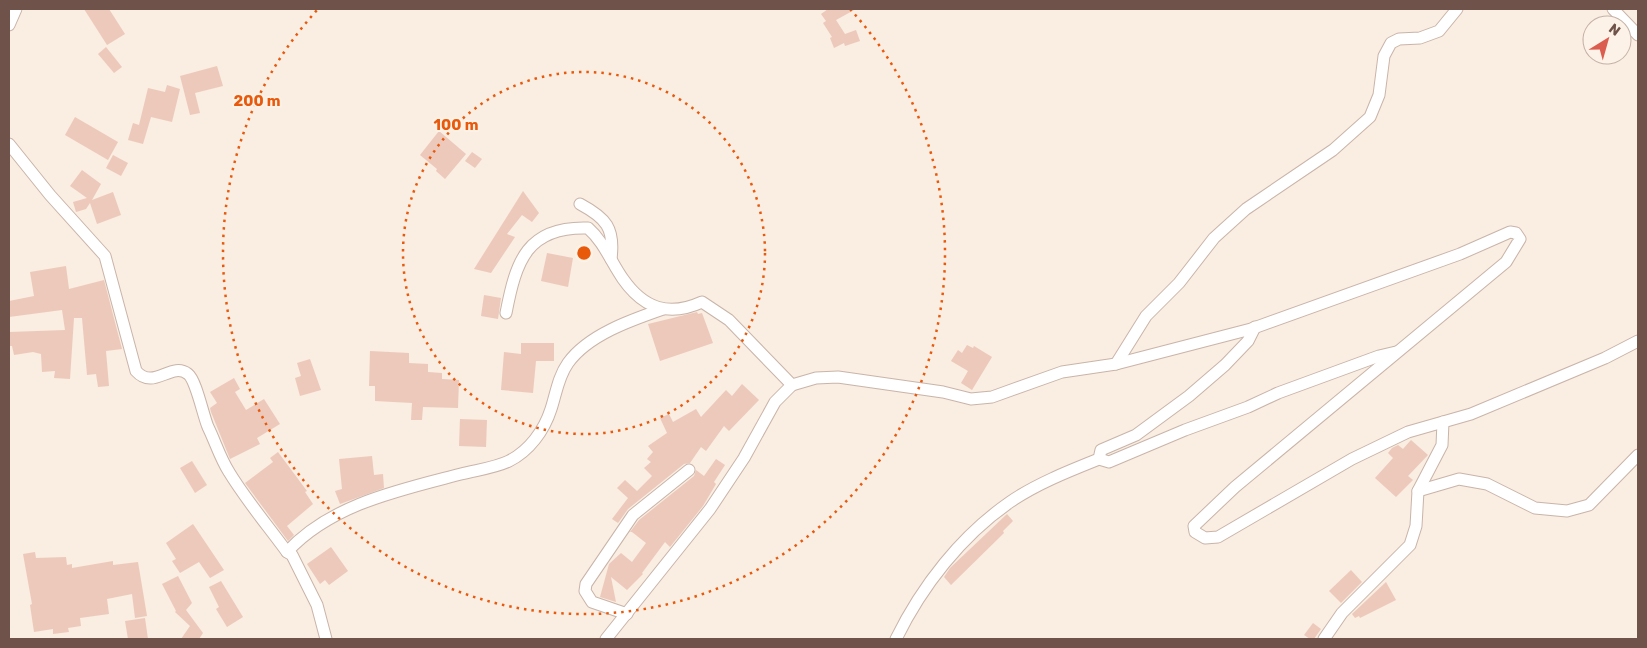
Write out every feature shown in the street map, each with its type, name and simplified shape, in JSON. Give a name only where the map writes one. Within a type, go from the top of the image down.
[{"type":"street","points":[[9,25],[16,9]]},
{"type":"street","points":[[1116,364],[1146,316],[1179,283],[1214,238],[1246,210],[1333,150],[1370,117],[1379,95],[1384,56],[1391,43],[1399,39],[1420,38],[1439,31],[1457,9]]},
{"type":"street","points":[[1613,9],[1638,35]]},
{"type":"street","points":[[9,144],[50,195],[105,256],[136,371],[141,377],[150,379],[175,371],[187,373],[192,378],[202,414],[228,471],[287,552],[292,555],[317,606],[326,639]]},
{"type":"street","points":[[580,204],[597,213],[611,232],[611,258]]},
{"type":"street","points":[[506,313],[514,282],[526,252],[533,242],[562,230],[588,228],[597,236],[630,288],[653,305],[663,309],[679,311],[702,302],[714,309],[729,320],[792,385]]},
{"type":"street","points":[[606,639],[710,509],[744,458],[775,402],[792,385],[816,378],[838,377],[943,392],[972,399],[992,396],[1062,372],[1116,364],[1255,327],[1460,254],[1510,232],[1516,233],[1520,239],[1506,262],[1235,487],[1202,518],[1194,526],[1195,532],[1205,538],[1218,537],[1352,459],[1408,432],[1442,422],[1516,395],[1605,358],[1638,342]]},
{"type":"street","points":[[287,552],[303,535],[315,526],[346,511],[402,490],[508,461],[535,441],[551,411],[564,370],[570,360],[608,332],[663,309]]},
{"type":"street","points":[[1099,459],[1101,450],[1106,446],[1136,435],[1190,396],[1225,365],[1248,341],[1255,327]]},
{"type":"street","points":[[896,639],[904,622],[936,574],[969,537],[1010,502],[1047,482],[1099,459],[1109,462],[1185,430],[1248,407],[1278,393],[1379,356],[1399,352]]},
{"type":"street","points":[[1324,639],[1342,614],[1410,545],[1416,526],[1418,491],[1442,445],[1442,422]]},
{"type":"street","points":[[1418,491],[1459,480],[1487,484],[1534,508],[1567,511],[1589,505],[1638,455]]},
{"type":"street","points":[[627,614],[592,602],[585,591],[586,584],[633,515],[689,470]]},
{"type":"building","points":[[84,9],[109,9],[125,34],[107,45]]},
{"type":"building","points":[[828,9],[856,9],[836,20],[845,34],[856,30],[860,41],[845,46],[844,43],[834,48],[830,38],[832,37],[823,23],[826,21],[821,14]]},
{"type":"building","points":[[106,47],[122,67],[114,73],[98,54]]},
{"type":"building","points":[[217,66],[223,86],[195,93],[200,113],[190,115],[180,76]]},
{"type":"building","points":[[167,85],[180,89],[172,122],[151,117],[143,144],[128,140],[133,123],[139,125],[148,88],[165,92]]},
{"type":"building","points":[[75,117],[118,142],[108,160],[65,135]]},
{"type":"building","points":[[439,131],[466,154],[445,179],[436,171],[437,169],[420,155]]},
{"type":"building","points":[[472,152],[482,159],[475,168],[465,161]]},
{"type":"building","points":[[113,155],[128,163],[121,176],[106,168]]},
{"type":"building","points":[[82,170],[101,184],[92,200],[113,192],[121,215],[97,224],[90,203],[86,209],[76,212],[73,202],[87,198],[70,186]]},
{"type":"building","points":[[523,191],[539,213],[532,222],[522,215],[507,234],[515,237],[491,273],[474,269]]},
{"type":"building","points":[[547,253],[573,258],[568,287],[541,281]]},
{"type":"building","points":[[66,266],[69,289],[104,280],[122,349],[106,351],[109,386],[98,387],[96,374],[87,375],[82,318],[74,318],[70,379],[54,378],[55,371],[42,372],[41,354],[33,352],[14,355],[12,346],[9,346],[9,332],[65,330],[62,310],[9,317],[9,301],[34,296],[30,272]]},
{"type":"building","points":[[484,295],[501,298],[498,319],[481,316]]},
{"type":"building","points":[[697,312],[698,314],[702,313],[713,343],[660,361],[648,324]]},
{"type":"building","points":[[521,343],[554,343],[554,361],[536,361],[533,393],[501,390],[504,352],[521,354]]},
{"type":"building","points":[[967,345],[973,348],[974,346],[992,357],[972,390],[961,383],[968,371],[951,361],[958,350],[962,353]]},
{"type":"building","points":[[370,351],[409,353],[409,363],[428,364],[428,372],[442,373],[442,379],[459,380],[458,408],[423,407],[422,420],[411,420],[412,403],[375,401],[375,386],[369,386]]},
{"type":"building","points":[[310,359],[321,390],[300,396],[295,378],[301,376],[297,363]]},
{"type":"building","points":[[234,378],[240,389],[235,392],[246,410],[264,399],[280,424],[257,438],[260,444],[230,459],[211,412],[210,408],[217,403],[210,392]]},
{"type":"building","points":[[742,384],[759,400],[729,431],[724,426],[706,451],[701,447],[690,463],[684,464],[628,509],[618,523],[612,519],[628,498],[617,488],[625,480],[637,491],[652,476],[644,468],[651,462],[647,459],[653,452],[648,446],[667,433],[660,418],[669,414],[673,422],[696,409],[701,417],[726,390],[732,396]]},
{"type":"building","points":[[460,419],[487,420],[486,447],[459,446]]},
{"type":"building","points":[[1411,440],[1428,455],[1408,476],[1413,480],[1396,497],[1375,478],[1393,458],[1388,453],[1392,448],[1398,445],[1403,449]]},
{"type":"building","points":[[278,452],[307,491],[305,492],[313,504],[287,526],[294,535],[288,541],[245,483],[273,462],[270,458]]},
{"type":"building","points":[[372,456],[374,475],[383,474],[384,488],[340,504],[335,491],[342,489],[339,459]]},
{"type":"building","points":[[716,459],[725,465],[714,482],[716,484],[703,506],[670,547],[665,542],[643,574],[627,590],[611,577],[616,602],[600,597],[609,564],[621,553],[632,562],[646,543],[630,532],[639,520],[694,476],[696,470],[704,476]]},
{"type":"building","points":[[192,461],[207,485],[195,493],[180,468]]},
{"type":"building","points":[[1007,514],[1013,521],[1003,531],[1004,533],[951,585],[944,577],[950,568]]},
{"type":"building","points":[[193,524],[224,570],[210,578],[199,562],[180,573],[172,561],[176,559],[166,543]]},
{"type":"building","points":[[331,547],[348,571],[329,585],[325,580],[320,584],[307,564]]},
{"type":"building","points":[[35,552],[36,558],[66,557],[67,565],[72,564],[72,568],[113,561],[113,565],[138,562],[147,616],[135,618],[132,594],[107,599],[109,614],[80,618],[81,626],[68,628],[69,632],[53,634],[53,629],[34,632],[30,605],[32,604],[23,554]]},
{"type":"building","points":[[1351,570],[1362,582],[1341,603],[1329,591]]},
{"type":"building","points":[[178,576],[192,603],[186,610],[203,633],[199,639],[181,639],[190,626],[175,612],[162,584]]},
{"type":"building","points":[[221,581],[243,617],[227,627],[216,609],[219,607],[209,587]]},
{"type":"building","points":[[1386,582],[1396,600],[1360,618],[1359,616],[1355,618],[1352,614]]},
{"type":"building","points":[[145,618],[148,639],[128,639],[125,621]]},
{"type":"building","points":[[1313,623],[1321,629],[1314,639],[1310,639],[1304,635]]}]
